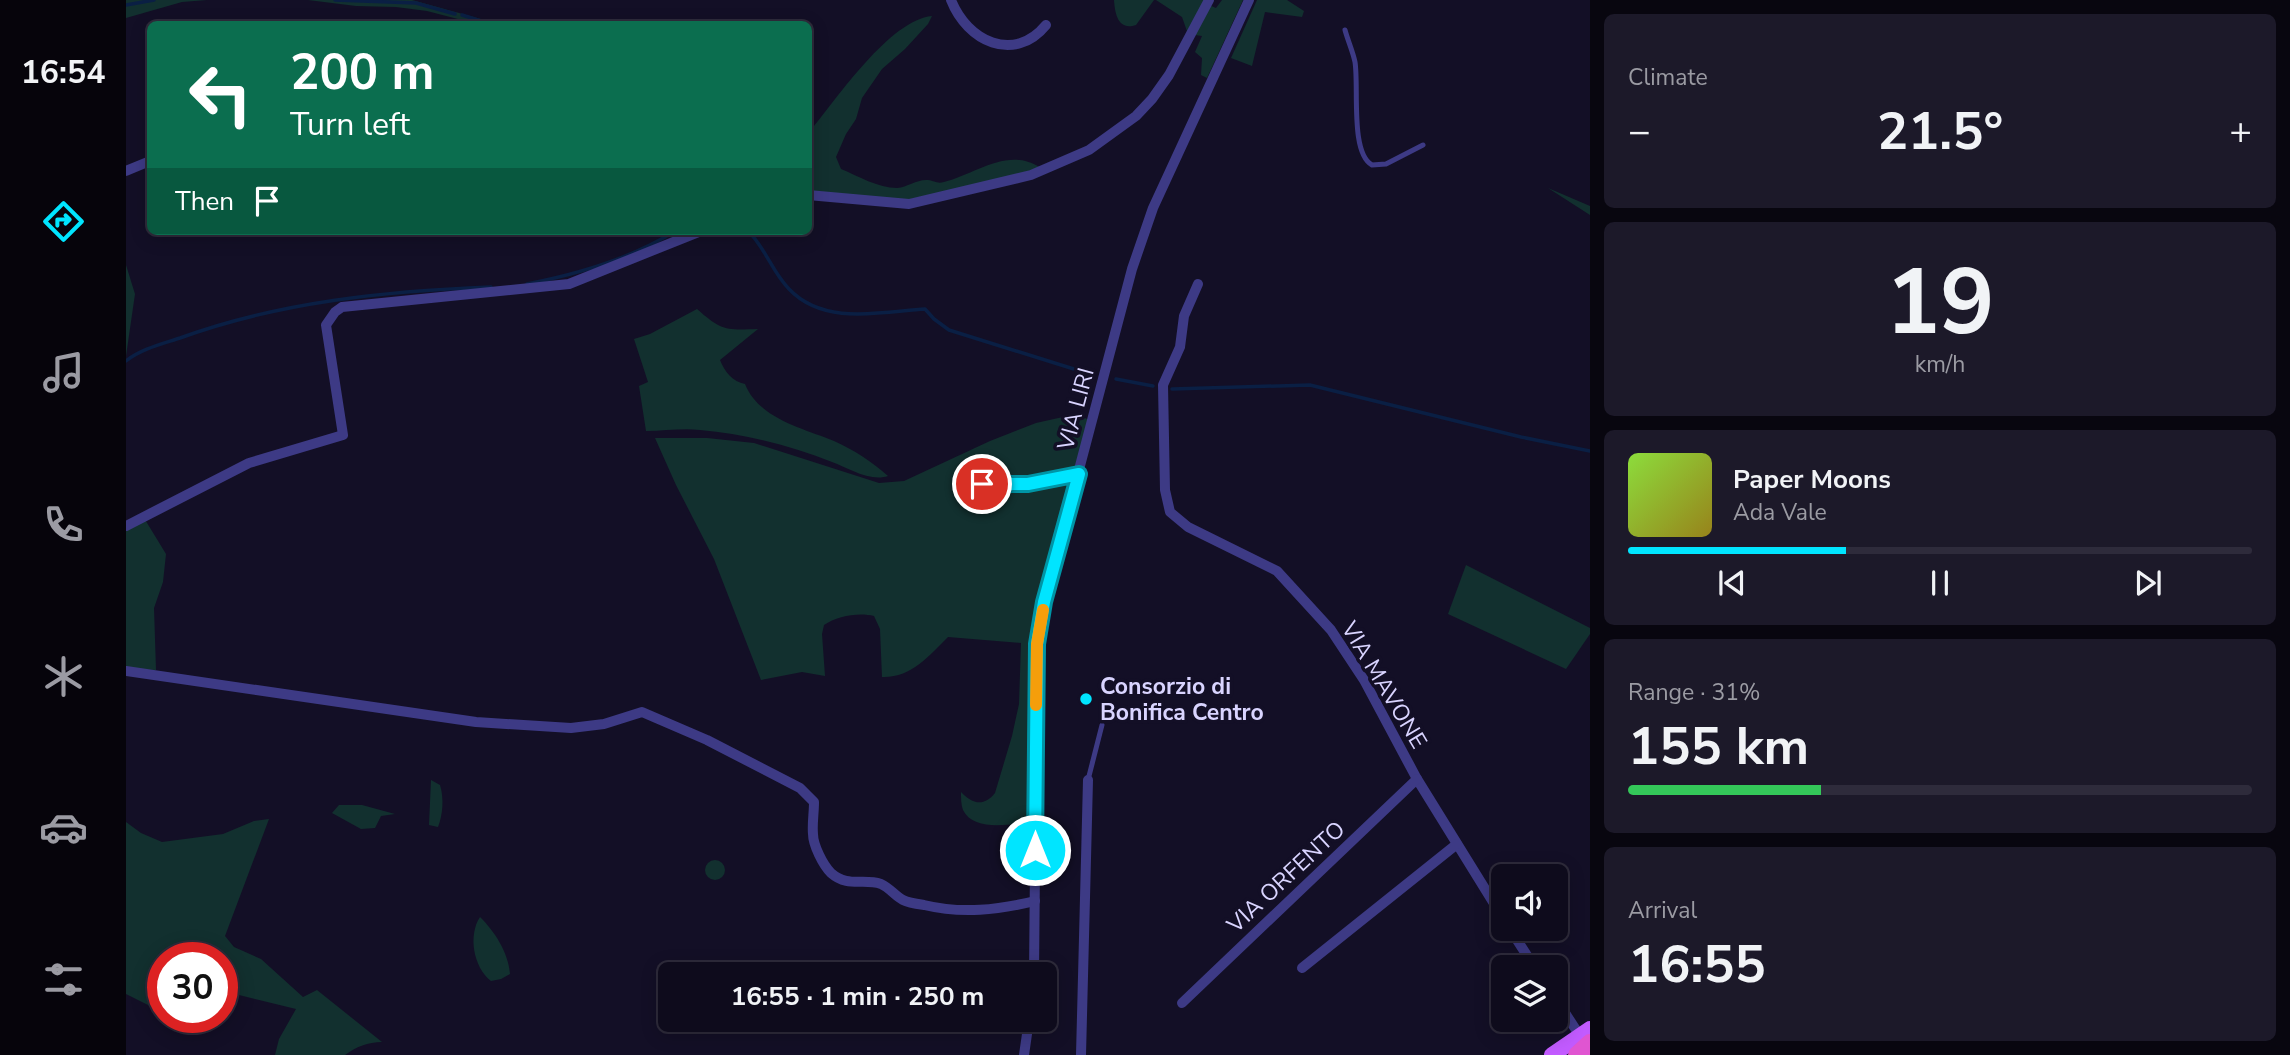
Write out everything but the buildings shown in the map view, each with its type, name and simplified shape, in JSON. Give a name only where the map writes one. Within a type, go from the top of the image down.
[{"type":"highway","points":[[1577,1055],[1587,1036]]},
{"type":"main road","points":[[1552,1055],[1587,1036]]},
{"type":"street","points":[[951,0],[955,10],[973,32],[986,41],[1000,45],[1012,45],[1028,40],[1046,24]]},
{"type":"street","points":[[812,195],[909,204],[1031,175],[1089,150],[1136,116],[1152,99],[1169,75],[1209,0]]},
{"type":"street","name":"VIA LIRI","points":[[1034,962],[1037,644],[1044,602],[1132,269],[1153,208],[1249,0]]},
{"type":"street","points":[[126,171],[147,162]]},
{"type":"street","points":[[126,526],[249,463],[343,435],[326,325],[342,307],[569,284],[691,235]]},
{"type":"street","name":"VIA MAVONE","points":[[1198,284],[1184,316],[1180,347],[1163,385],[1166,490],[1170,512],[1188,527],[1277,571],[1331,630],[1364,680],[1417,779],[1491,899]]},
{"type":"street","points":[[126,671],[476,722],[571,728],[604,724],[642,712],[706,740],[800,788],[814,802],[813,836],[824,863],[831,873],[842,880],[856,884],[867,881],[883,885],[904,901],[939,909],[975,911],[1007,908],[1035,901]]},
{"type":"street","name":"VIA ORFENTO","points":[[1182,1003],[1417,779]]},
{"type":"street","points":[[1081,1055],[1088,780]]},
{"type":"street","points":[[1302,968],[1457,844]]},
{"type":"street","points":[[1568,1013],[1587,1036]]},
{"type":"street","points":[[1024,1055],[1027,1032]]},
{"type":"lane","points":[[1345,30],[1355,61],[1362,154],[1372,164],[1386,163],[1423,145]]},
{"type":"lane","points":[[961,480],[982,484],[1028,484],[1079,474]]},
{"type":"lane","points":[[1088,780],[1102,725]]},
{"type":"green space","points":[[126,0],[207,0],[182,2],[126,18]]},
{"type":"green space","points":[[308,0],[412,0],[488,21],[465,21],[427,11],[396,7],[356,6]]},
{"type":"green space","points":[[1114,0],[1154,0],[1136,25],[1125,26],[1115,11]]},
{"type":"green space","points":[[1156,0],[1206,0],[1216,8],[1222,0],[1243,0],[1207,78],[1201,75],[1202,58],[1195,52],[1202,36],[1188,34],[1182,17]]},
{"type":"green space","points":[[1257,0],[1287,0],[1304,11],[1302,17],[1265,12],[1252,66],[1231,58]]},
{"type":"green space","points":[[932,16],[905,49],[882,69],[862,98],[856,119],[836,157],[841,169],[875,184],[897,188],[924,180],[944,182],[1004,161],[1029,162],[1041,168],[1002,180],[906,200],[812,192],[812,129],[882,45],[916,21]]},
{"type":"green space","points":[[1548,188],[1590,206],[1590,215]]},
{"type":"green space","points":[[126,265],[135,294],[126,356]]},
{"type":"green space","points":[[697,309],[712,322],[725,328],[758,329],[720,360],[730,375],[745,384],[760,406],[783,421],[848,448],[888,476],[867,476],[800,450],[750,437],[694,429],[646,431],[639,386],[648,382],[634,339],[650,334]]},
{"type":"green space","points":[[1063,417],[1090,420],[1069,484],[1032,640],[1027,822],[983,824],[968,817],[963,810],[961,792],[978,802],[987,800],[995,793],[1019,704],[1021,643],[948,637],[911,670],[882,677],[880,629],[874,616],[862,614],[835,619],[824,625],[822,634],[825,676],[802,672],[761,680],[714,559],[655,438],[707,438],[754,443],[879,483],[904,481],[990,441],[1036,423]]},
{"type":"green space","points":[[144,518],[166,554],[163,582],[154,608],[156,670],[126,669],[126,528]]},
{"type":"green space","points":[[1466,565],[1590,628],[1590,634],[1566,669],[1448,614]]},
{"type":"green space","points":[[431,780],[440,785],[442,795],[438,827],[429,825]]},
{"type":"green space","points":[[339,805],[362,805],[395,814],[381,816],[375,828],[361,829],[332,813]]},
{"type":"green space","points":[[269,819],[225,936],[230,942],[147,942],[147,1004],[126,994],[126,822],[141,833],[162,842],[223,834],[254,821]]},
{"type":"green space","points":[[715,860],[722,863],[725,870],[722,877],[715,880],[708,877],[705,870],[708,863]]},
{"type":"green space","points":[[480,917],[496,936],[507,958],[510,974],[501,979],[491,981],[476,959],[473,941]]},
{"type":"green space","points":[[238,949],[261,959],[303,997],[317,990],[382,1042],[362,1046],[345,1055],[275,1055],[279,1039],[296,1009],[238,995]]},
{"type":"waterway","points":[[126,5],[154,0]]},
{"type":"waterway","points":[[335,0],[416,3],[455,14]]},
{"type":"waterway","points":[[462,15],[481,21]]},
{"type":"waterway","points":[[527,284],[604,264],[668,235]]},
{"type":"waterway","points":[[751,235],[789,289],[803,301],[819,308],[854,314],[925,309],[949,330],[1093,375]]},
{"type":"waterway","points":[[126,361],[152,347],[217,326],[294,307],[373,295],[491,287]]},
{"type":"waterway","points":[[1116,379],[1153,386]]},
{"type":"waterway","points":[[1172,389],[1310,385],[1521,437],[1590,451]]},
{"type":"slow traffic","points":[[1036,705],[1037,644],[1043,610]]},
{"type":"place","name":"Consorzio di Bonifica Centro","points":[[1086,699]]},
{"type":"route","points":[[982,484],[1028,484],[1079,474],[1044,602],[1037,644],[1035,850]]}]
